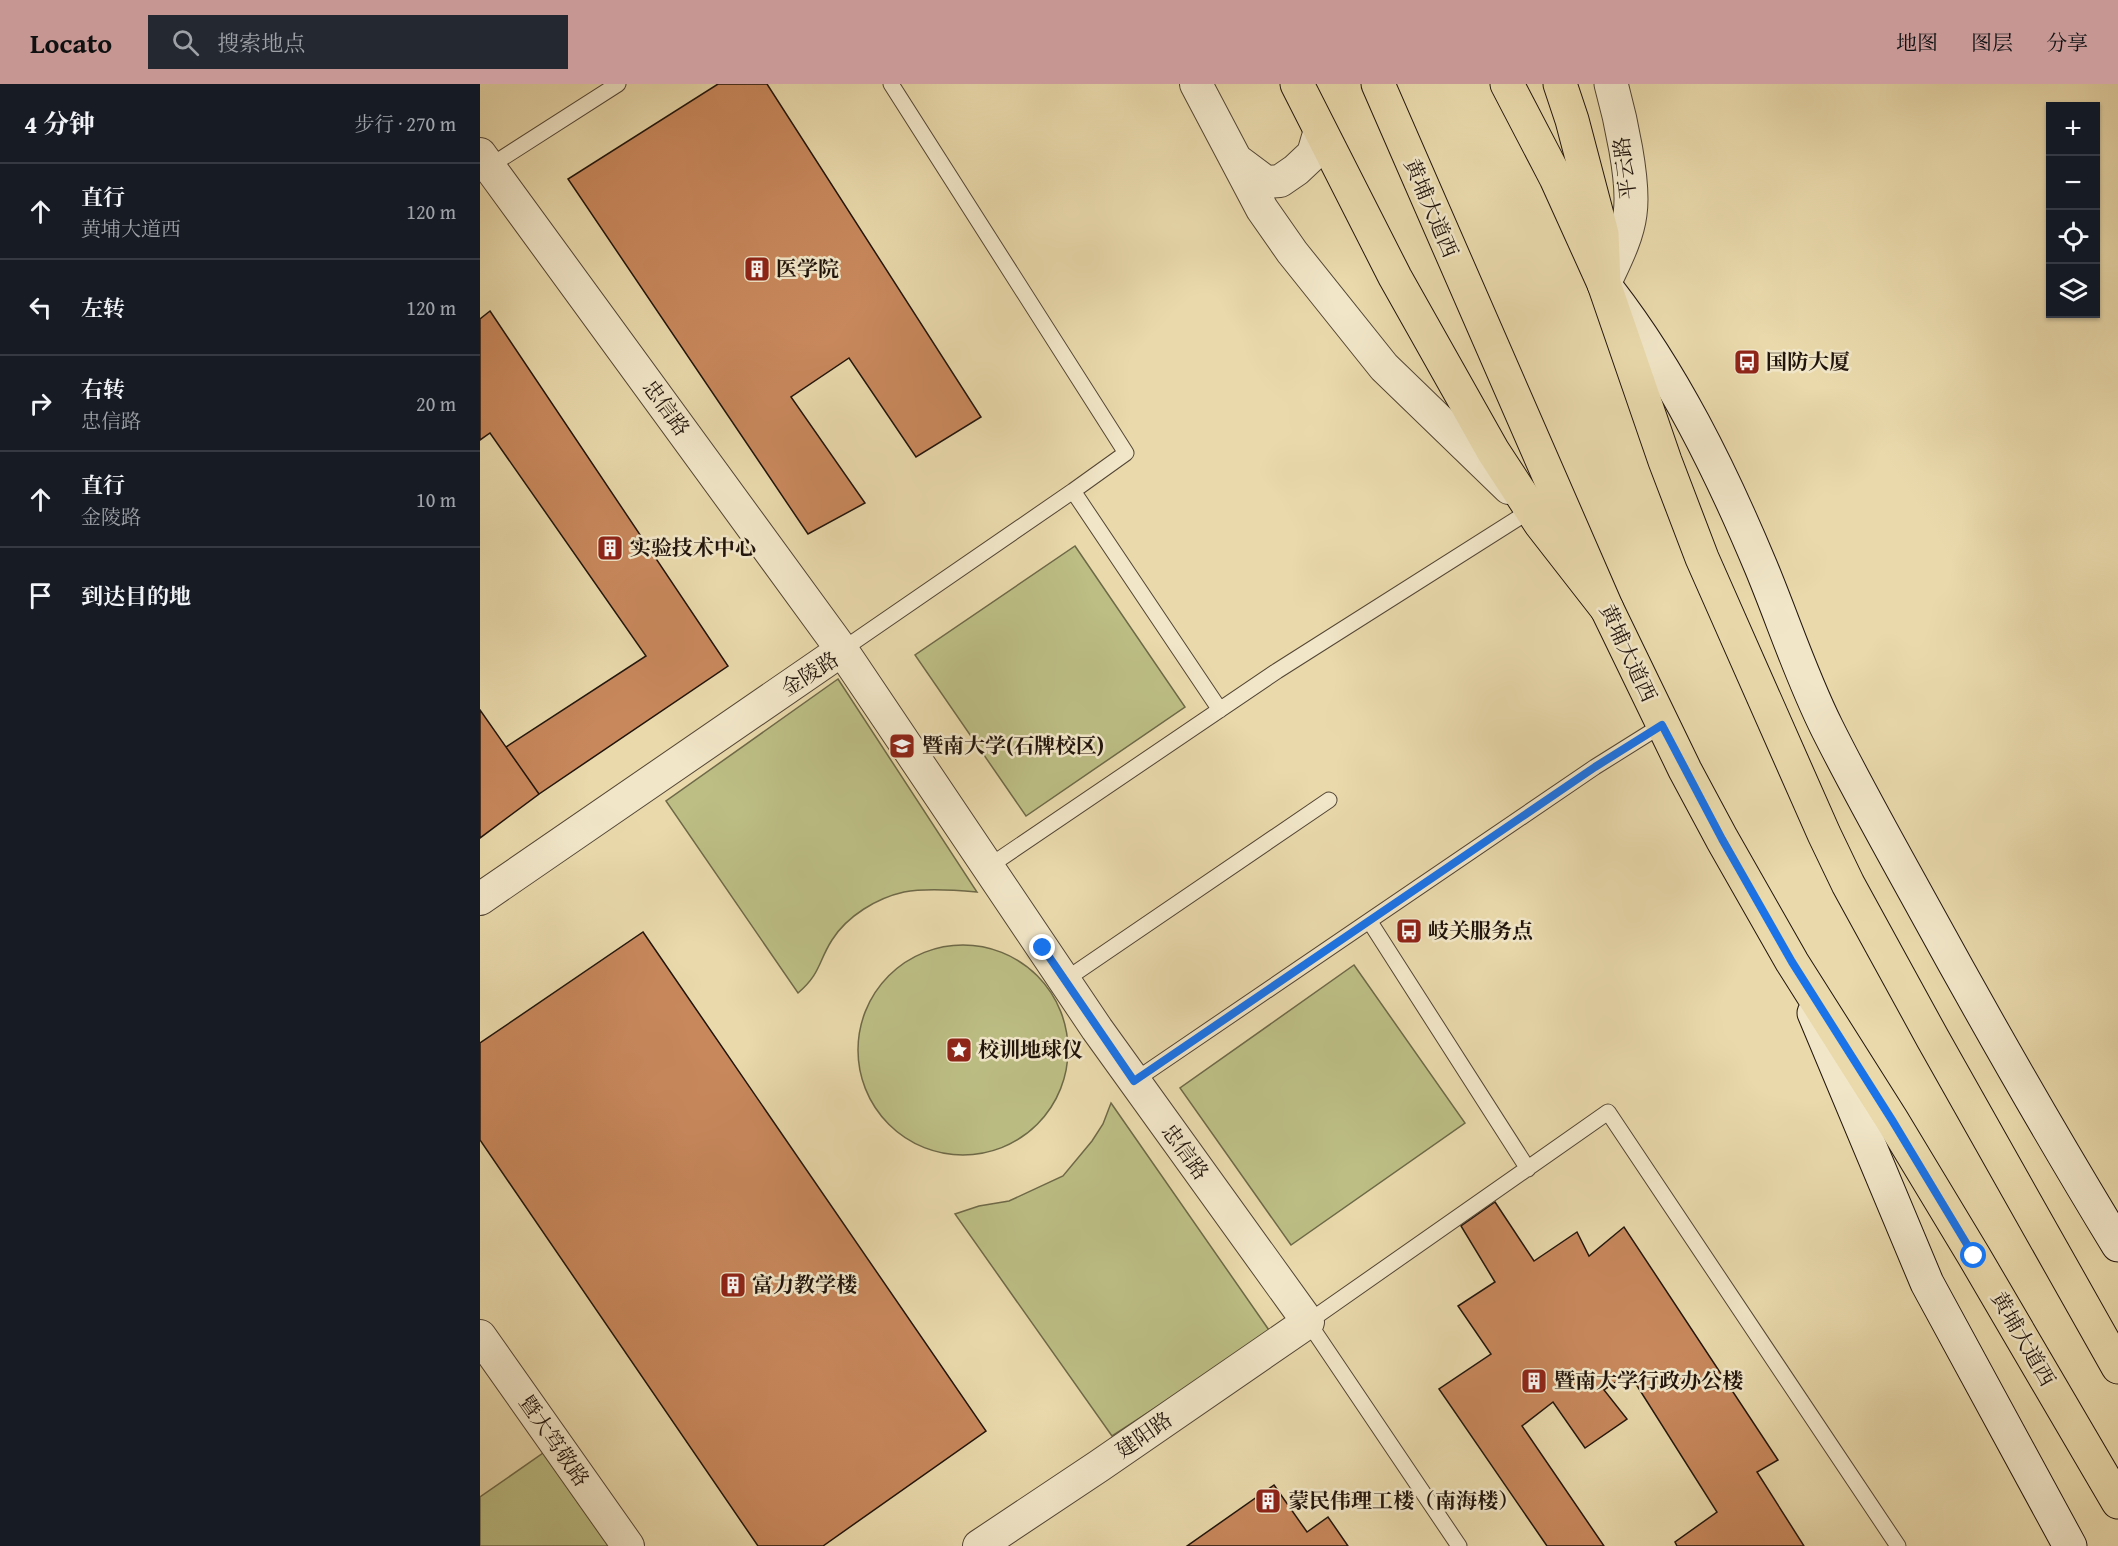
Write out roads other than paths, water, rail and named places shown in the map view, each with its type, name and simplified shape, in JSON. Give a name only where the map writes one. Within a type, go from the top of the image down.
[{"type":"main road","points":[[1297,84],[1400,288],[1493,451],[1531,510],[1606,609]]},
{"type":"main road","name":"黄埔大道西","points":[[1378,84],[1606,609],[1662,725],[1722,839],[1792,962],[1892,1120],[2118,1502]]},
{"type":"main road","points":[[1507,84],[1556,178],[1604,284],[1665,461],[1702,558],[1824,834],[1848,884],[1933,1039],[2118,1367]]},
{"type":"main road","points":[[1560,84],[1572,120],[1602,234],[1604,284],[1641,332],[1688,413],[1733,504],[1831,735],[2029,1098],[2118,1245]]},
{"type":"main road","name":"平云路","points":[[1604,284],[1623,241],[1630,214],[1631,183],[1611,84]]},
{"type":"main road","points":[[1792,962],[1927,1283],[2070,1546]]},
{"type":"street","points":[[1196,84],[1262,208],[1292,252],[1384,367],[1531,510]]},
{"type":"street","points":[[1235,158],[1266,182],[1280,181],[1296,170],[1312,154],[1320,130]]},
{"type":"street","name":"忠信路","points":[[483,164],[842,650]]},
{"type":"street","name":"金陵路","points":[[480,899],[842,650],[1065,980]]},
{"type":"street","name":"忠信路","points":[[1065,980],[1134,1081],[1308,1322]]},
{"type":"street","name":"建阳路","points":[[979,1546],[1308,1322]]},
{"type":"street","name":"暨大笃敬路","points":[[480,1336],[628,1546]]},
{"type":"lane","points":[[483,164],[618,84]]},
{"type":"lane","points":[[842,650],[1126,453],[891,84]]},
{"type":"lane","points":[[1073,490],[1220,710]]},
{"type":"lane","points":[[988,867],[1277,671],[1531,510]]},
{"type":"lane","points":[[1134,1081],[1595,767],[1662,725]]},
{"type":"lane","points":[[1065,980],[1329,800]]},
{"type":"lane","points":[[1370,922],[1528,1169]]},
{"type":"lane","points":[[1459,1546],[1308,1322],[1608,1112],[1898,1546]]},
{"type":"place","name":"医学院","points":[[757,269]]},
{"type":"place","name":"国防大厦","points":[[1747,362]]},
{"type":"place","name":"实验技术中心","points":[[610,548]]},
{"type":"place","name":"暨南大学(石牌校区)","points":[[902,746]]},
{"type":"place","name":"岐关服务点","points":[[1409,931]]},
{"type":"place","name":"校训地球仪","points":[[959,1050]]},
{"type":"place","name":"富力教学楼","points":[[733,1285]]},
{"type":"place","name":"暨南大学行政办公楼","points":[[1534,1381]]},
{"type":"place","name":"蒙民伟理工楼（南海楼）","points":[[1268,1501]]}]
